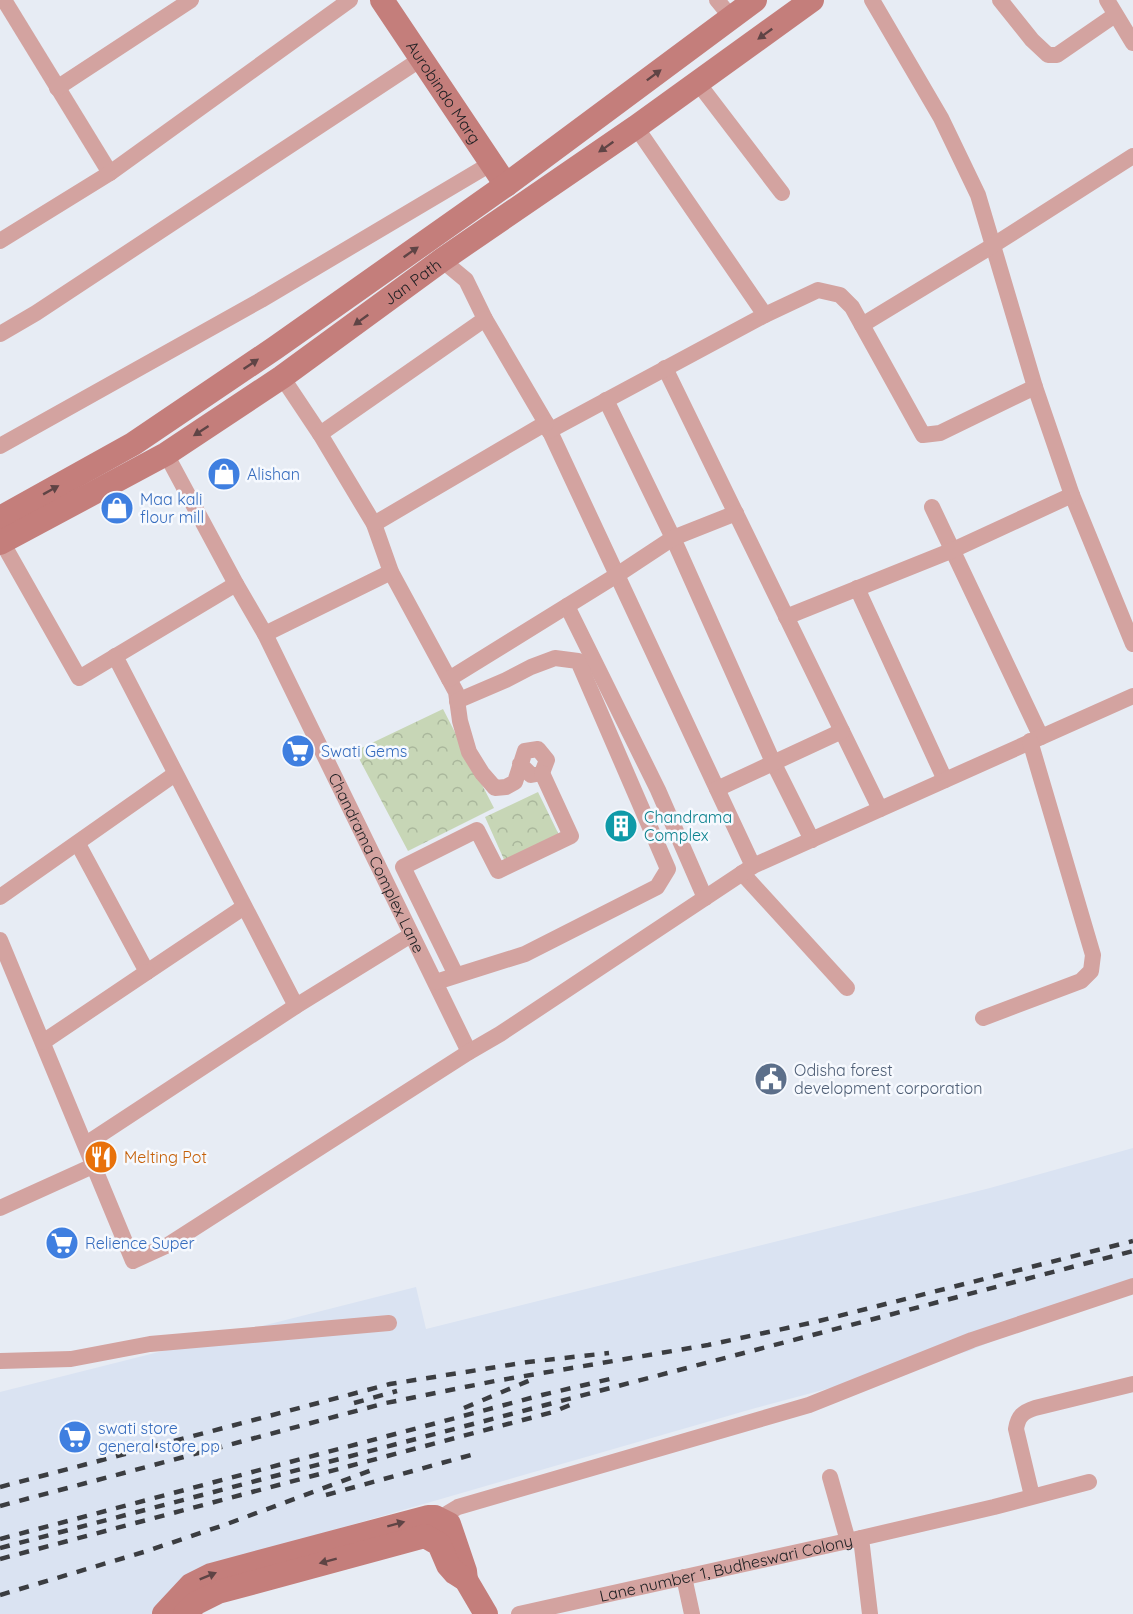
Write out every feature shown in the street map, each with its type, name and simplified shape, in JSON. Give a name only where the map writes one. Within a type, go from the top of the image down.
[{"type":"main road","name":"Aurobindo Marg","points":[[382,0],[506,185]]},
{"type":"main road","name":"Jan Path","points":[[1,534],[506,185],[724,9],[755,0]]},
{"type":"main road","name":"Jan Path","points":[[1,534],[166,454],[282,377],[442,260],[636,127],[812,0]]},
{"type":"main road","points":[[164,1614],[191,1585],[224,1570],[418,1519],[435,1517],[449,1524],[466,1580],[486,1614]]},
{"type":"main road","points":[[185,1614],[196,1603],[218,1592],[425,1536],[439,1544],[448,1565],[466,1580]]},
{"type":"street","points":[[57,88],[191,0]]},
{"type":"street","points":[[0,241],[110,173],[350,0]]},
{"type":"street","points":[[872,0],[941,118],[978,195],[1035,387],[1072,495],[1133,644]]},
{"type":"street","points":[[1000,0],[1032,40],[1048,55],[1056,55],[1111,7],[1133,43]]},
{"type":"street","points":[[5,2],[110,173]]},
{"type":"street","points":[[0,334],[36,313],[421,59]]},
{"type":"street","points":[[698,83],[782,193]]},
{"type":"street","points":[[636,127],[765,315]]},
{"type":"street","points":[[862,325],[1133,156]]},
{"type":"street","points":[[0,446],[261,300],[492,163]]},
{"type":"street","points":[[442,260],[466,280],[485,319],[547,427],[717,789],[748,870],[847,988]]},
{"type":"street","points":[[374,524],[547,427],[606,400],[765,315],[818,290],[840,295],[852,307],[923,435],[940,433],[1035,387]]},
{"type":"street","points":[[320,434],[485,319]]},
{"type":"street","points":[[665,368],[880,809]]},
{"type":"street","points":[[282,377],[320,434],[374,524],[391,572],[456,692],[460,721],[469,752],[482,773],[495,788],[506,787],[515,782],[525,751],[538,749],[547,760],[542,773],[572,836],[498,871],[477,830],[403,867],[456,975]]},
{"type":"street","points":[[606,400],[673,538],[773,762],[812,840]]},
{"type":"street","name":"Chandrama Complex Lane","points":[[166,454],[265,634],[469,1052]]},
{"type":"street","points":[[786,617],[953,550],[1072,495]]},
{"type":"street","points":[[932,507],[1036,739],[1093,955],[1091,971],[1082,981],[982,1018]]},
{"type":"street","points":[[449,679],[673,538],[736,513]]},
{"type":"street","points":[[1,534],[79,678],[236,584]]},
{"type":"street","points":[[265,634],[391,572]]},
{"type":"street","points":[[857,588],[945,780]]},
{"type":"street","points":[[567,606],[658,790],[705,898]]},
{"type":"street","points":[[115,656],[296,1006]]},
{"type":"street","points":[[435,982],[525,954],[657,887],[668,869],[578,662],[555,658],[457,701]]},
{"type":"street","points":[[0,940],[5,968],[43,1041],[133,1262],[168,1245],[500,1034],[748,870],[1133,696]]},
{"type":"street","points":[[717,789],[842,731]]},
{"type":"street","points":[[520,764],[531,775],[542,773]]},
{"type":"street","points":[[0,897],[175,774]]},
{"type":"street","points":[[78,843],[147,972]]},
{"type":"street","points":[[43,1041],[244,907]]},
{"type":"street","points":[[86,1144],[296,1006],[411,935]]},
{"type":"street","points":[[0,1208],[95,1165]]},
{"type":"street","points":[[449,1524],[448,1513],[458,1506],[809,1405],[972,1340],[1133,1286]]},
{"type":"street","points":[[0,1361],[71,1359],[150,1344],[389,1323]]},
{"type":"street","points":[[1032,1496],[1016,1429],[1018,1419],[1025,1411],[1133,1384]]},
{"type":"street","points":[[830,1477],[855,1539],[870,1614]]},
{"type":"street","name":"Lane number 1, Budheswari Colony","points":[[519,1614],[855,1539],[1089,1482]]},
{"type":"street","points":[[684,1577],[692,1614]]},
{"type":"shaded area","points":[[1133,1148],[1133,1281],[969,1351],[752,1409],[199,1569],[153,1614],[0,1614],[0,1392],[416,1287],[426,1329],[990,1188]]},
{"type":"green space","points":[[443,709],[494,808],[408,851],[355,751]]},
{"type":"green space","points":[[538,792],[560,837],[506,864],[485,817]]},
{"type":"railway","points":[[0,1506],[386,1403],[495,1381],[708,1345],[815,1322],[1133,1241]]},
{"type":"railway","points":[[0,1548],[1133,1251]]},
{"type":"railway","points":[[0,1487],[390,1384],[528,1362],[609,1353]]},
{"type":"railway","points":[[0,1539],[542,1395],[614,1378]]},
{"type":"railway","points":[[464,1408],[533,1379]]},
{"type":"railway","points":[[354,1403],[397,1391]]},
{"type":"railway","points":[[0,1559],[553,1412],[570,1405]]},
{"type":"railway","points":[[326,1495],[478,1453]]},
{"type":"railway","points":[[0,1595],[147,1551],[377,1468]]},
{"type":"place","name":"Alishan","points":[[224,474]]},
{"type":"place","name":"Maa kali flour mill","points":[[117,508]]},
{"type":"place","name":"Swati Gems","points":[[298,751]]},
{"type":"place","name":"Chandrama Complex","points":[[621,826]]},
{"type":"place","name":"Odisha forest development corporation","points":[[771,1079]]},
{"type":"place","name":"Melting Pot","points":[[101,1157]]},
{"type":"place","name":"Relience Super","points":[[62,1243]]},
{"type":"place","name":"swati store general store pp","points":[[75,1437]]}]
